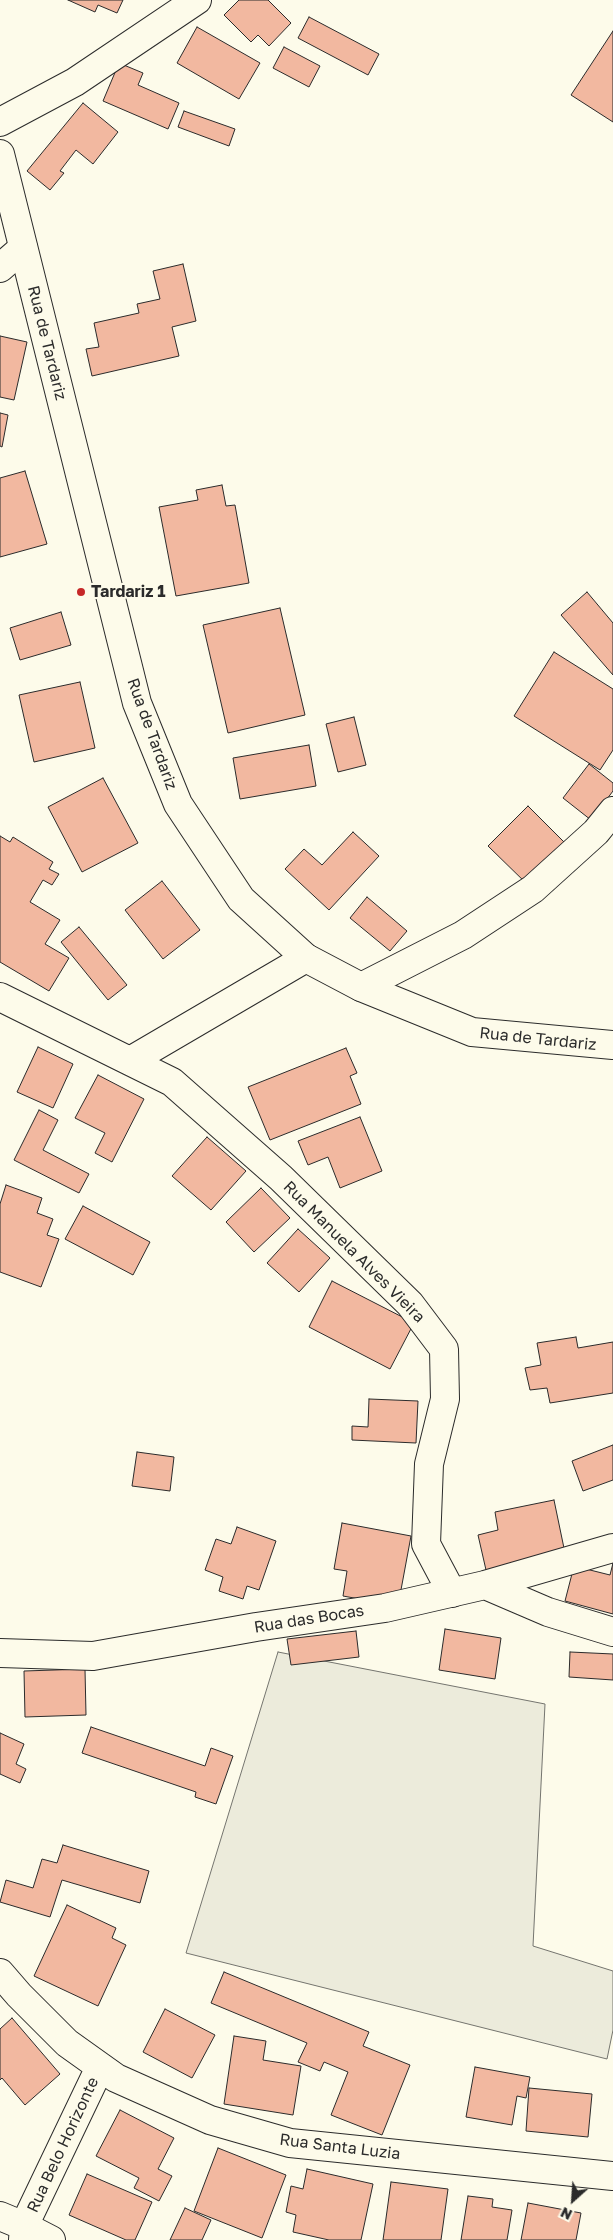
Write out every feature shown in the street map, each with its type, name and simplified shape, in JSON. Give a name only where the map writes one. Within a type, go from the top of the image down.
[{"type":"street","points":[[0,122],[75,82],[197,0]]},
{"type":"street","name":"Rua de Tardariz","points":[[0,154],[137,703],[178,804],[241,899],[306,958],[361,987],[472,1032],[613,1045]]},
{"type":"street","points":[[0,268],[23,248]]},
{"type":"street","points":[[361,987],[464,935],[533,889],[596,832],[613,811]]},
{"type":"street","points":[[130,1061],[306,958]]},
{"type":"street","name":"Rua Manuela Alves Vieira","points":[[0,997],[172,1082],[281,1178],[410,1304],[444,1349],[445,1399],[429,1464],[426,1544],[452,1593]]},
{"type":"street","name":"Rua das Bocas","points":[[0,1653],[94,1656],[256,1627],[385,1608],[485,1585],[613,1548]]},
{"type":"street","points":[[485,1585],[548,1612],[613,1632]]},
{"type":"street","name":"Rua Santa Luzia","points":[[0,1972],[19,1995],[67,2043],[100,2067],[116,2078],[210,2120],[290,2143],[613,2176]]},
{"type":"street","name":"Rua Belo Horizonte","points":[[16,2227],[100,2067]]},
{"type":"street","points":[[16,2227],[51,2240]]},
{"type":"shaded area","points":[[278,1652],[545,1704],[533,1946],[613,1971],[613,2030],[607,2059],[186,1953]]},
{"type":"building","points":[[68,0],[123,0],[117,13],[98,5],[95,12]]},
{"type":"building","points":[[239,0],[268,0],[291,23],[269,46],[258,35],[251,42],[224,15]]},
{"type":"building","points":[[309,17],[379,54],[368,75],[298,38]]},
{"type":"building","points":[[197,27],[260,63],[239,99],[177,63]]},
{"type":"building","points":[[613,31],[613,122],[571,95]]},
{"type":"building","points":[[284,47],[320,66],[309,87],[273,68]]},
{"type":"building","points":[[119,63],[143,73],[138,85],[179,103],[168,129],[103,101]]},
{"type":"building","points":[[83,103],[118,132],[93,164],[76,150],[60,171],[64,173],[50,190],[27,171]]},
{"type":"building","points":[[184,111],[235,129],[229,146],[178,127]]},
{"type":"building","points":[[183,264],[196,321],[172,327],[179,356],[92,376],[86,349],[99,347],[94,323],[139,313],[137,304],[160,299],[153,271]]},
{"type":"building","points":[[0,336],[27,342],[14,400],[0,397]]},
{"type":"building","points":[[0,413],[8,415],[2,447],[0,446]]},
{"type":"building","points":[[25,471],[47,544],[0,557],[0,478]]},
{"type":"building","points":[[222,485],[226,506],[235,505],[249,583],[176,596],[159,507],[198,500],[196,490]]},
{"type":"building","points":[[587,592],[613,623],[613,675],[561,615]]},
{"type":"building","points":[[280,608],[305,715],[228,733],[203,625]]},
{"type":"building","points":[[61,612],[71,645],[20,660],[10,628]]},
{"type":"building","points":[[554,652],[613,689],[613,750],[600,770],[514,716]]},
{"type":"building","points":[[80,682],[95,748],[34,762],[19,695]]},
{"type":"building","points":[[354,717],[366,765],[338,772],[326,724]]},
{"type":"building","points":[[309,745],[316,786],[240,799],[233,758]]},
{"type":"building","points":[[589,764],[613,783],[613,791],[591,820],[563,798]]},
{"type":"building","points":[[103,778],[138,843],[82,872],[48,807]]},
{"type":"building","points":[[528,806],[568,846],[529,886],[488,846]]},
{"type":"building","points":[[353,832],[379,856],[329,910],[285,869],[304,849],[322,865]]},
{"type":"building","points":[[0,836],[10,842],[13,837],[53,862],[49,869],[59,874],[52,885],[43,880],[30,902],[60,920],[45,944],[69,958],[49,991],[0,962]]},
{"type":"building","points":[[162,881],[200,930],[163,959],[125,910]]},
{"type":"building","points":[[367,897],[407,931],[390,951],[350,918]]},
{"type":"building","points":[[79,927],[127,985],[108,1000],[61,942]]},
{"type":"building","points":[[38,1047],[73,1064],[53,1108],[17,1092]]},
{"type":"building","points":[[346,1048],[357,1073],[350,1076],[361,1104],[270,1140],[248,1087]]},
{"type":"building","points":[[98,1075],[144,1099],[112,1162],[95,1153],[105,1133],[75,1118]]},
{"type":"building","points":[[39,1110],[58,1120],[43,1150],[89,1174],[79,1193],[14,1160]]},
{"type":"building","points":[[360,1117],[382,1171],[340,1188],[328,1157],[308,1165],[298,1141]]},
{"type":"building","points":[[207,1137],[246,1171],[211,1210],[172,1176]]},
{"type":"building","points":[[6,1185],[42,1198],[37,1213],[53,1219],[47,1235],[59,1239],[41,1287],[0,1272],[0,1204]]},
{"type":"building","points":[[261,1188],[290,1218],[254,1252],[226,1222]]},
{"type":"building","points":[[83,1206],[150,1242],[133,1275],[65,1239]]},
{"type":"building","points":[[298,1229],[330,1258],[299,1292],[267,1263]]},
{"type":"building","points":[[332,1281],[414,1323],[390,1369],[309,1327]]},
{"type":"building","points":[[576,1337],[578,1348],[613,1342],[613,1393],[550,1403],[547,1388],[530,1390],[525,1368],[541,1365],[537,1343]]},
{"type":"building","points":[[369,1399],[418,1401],[416,1443],[352,1440],[352,1426],[368,1427]]},
{"type":"building","points":[[613,1445],[613,1480],[583,1491],[572,1461]]},
{"type":"building","points":[[137,1452],[174,1457],[170,1491],[132,1486]]},
{"type":"building","points":[[554,1500],[565,1553],[486,1570],[478,1535],[498,1530],[495,1512]]},
{"type":"building","points":[[342,1523],[411,1536],[398,1606],[343,1596],[347,1571],[334,1569]]},
{"type":"building","points":[[237,1527],[276,1541],[259,1590],[247,1586],[243,1599],[219,1591],[223,1577],[205,1570],[216,1539],[231,1544]]},
{"type":"building","points":[[613,1563],[613,1614],[565,1601],[574,1566],[610,1575]]},
{"type":"building","points":[[445,1629],[501,1638],[495,1679],[439,1670]]},
{"type":"building","points":[[356,1631],[359,1657],[291,1665],[287,1639]]},
{"type":"building","points":[[570,1652],[613,1654],[613,1680],[569,1677]]},
{"type":"building","points":[[85,1669],[86,1715],[25,1717],[24,1671]]},
{"type":"building","points":[[91,1727],[205,1766],[211,1748],[233,1756],[216,1804],[195,1797],[196,1792],[82,1753]]},
{"type":"building","points":[[0,1733],[24,1744],[16,1764],[26,1769],[20,1783],[0,1774]]},
{"type":"building","points":[[63,1845],[149,1871],[140,1903],[62,1880],[50,1917],[0,1902],[6,1880],[33,1888],[42,1859],[57,1863]]},
{"type":"building","points":[[67,1905],[116,1928],[112,1938],[126,1945],[98,2006],[34,1976]]},
{"type":"building","points":[[224,1972],[369,2032],[363,2046],[410,2065],[382,2135],[331,2115],[348,2072],[324,2062],[320,2071],[298,2062],[307,2043],[211,2003]]},
{"type":"building","points":[[165,2009],[215,2035],[192,2078],[143,2052]]},
{"type":"building","points":[[12,2018],[60,2074],[25,2105],[2,2078],[0,2080],[0,2029]]},
{"type":"building","points":[[234,2036],[266,2041],[263,2060],[301,2066],[293,2115],[224,2104]]},
{"type":"building","points":[[475,2067],[530,2077],[526,2098],[517,2096],[512,2125],[466,2117]]},
{"type":"building","points":[[529,2088],[592,2094],[588,2137],[526,2131]]},
{"type":"building","points":[[120,2110],[174,2138],[158,2169],[172,2176],[159,2201],[134,2188],[139,2178],[96,2156]]},
{"type":"building","points":[[218,2148],[286,2175],[262,2238],[194,2211]]},
{"type":"building","points":[[307,2169],[373,2184],[361,2240],[329,2240],[293,2232],[296,2215],[286,2212],[291,2186],[303,2189]]},
{"type":"building","points":[[87,2174],[152,2202],[135,2240],[126,2240],[69,2215]]},
{"type":"building","points":[[391,2182],[448,2189],[441,2240],[383,2240]]},
{"type":"building","points":[[468,2196],[493,2199],[492,2207],[512,2210],[507,2240],[461,2240]]},
{"type":"building","points":[[528,2203],[581,2213],[576,2240],[521,2240]]},
{"type":"building","points":[[185,2208],[211,2220],[202,2240],[170,2240]]},
{"type":"place","name":"Tardariz 1","points":[[81,592]]}]
